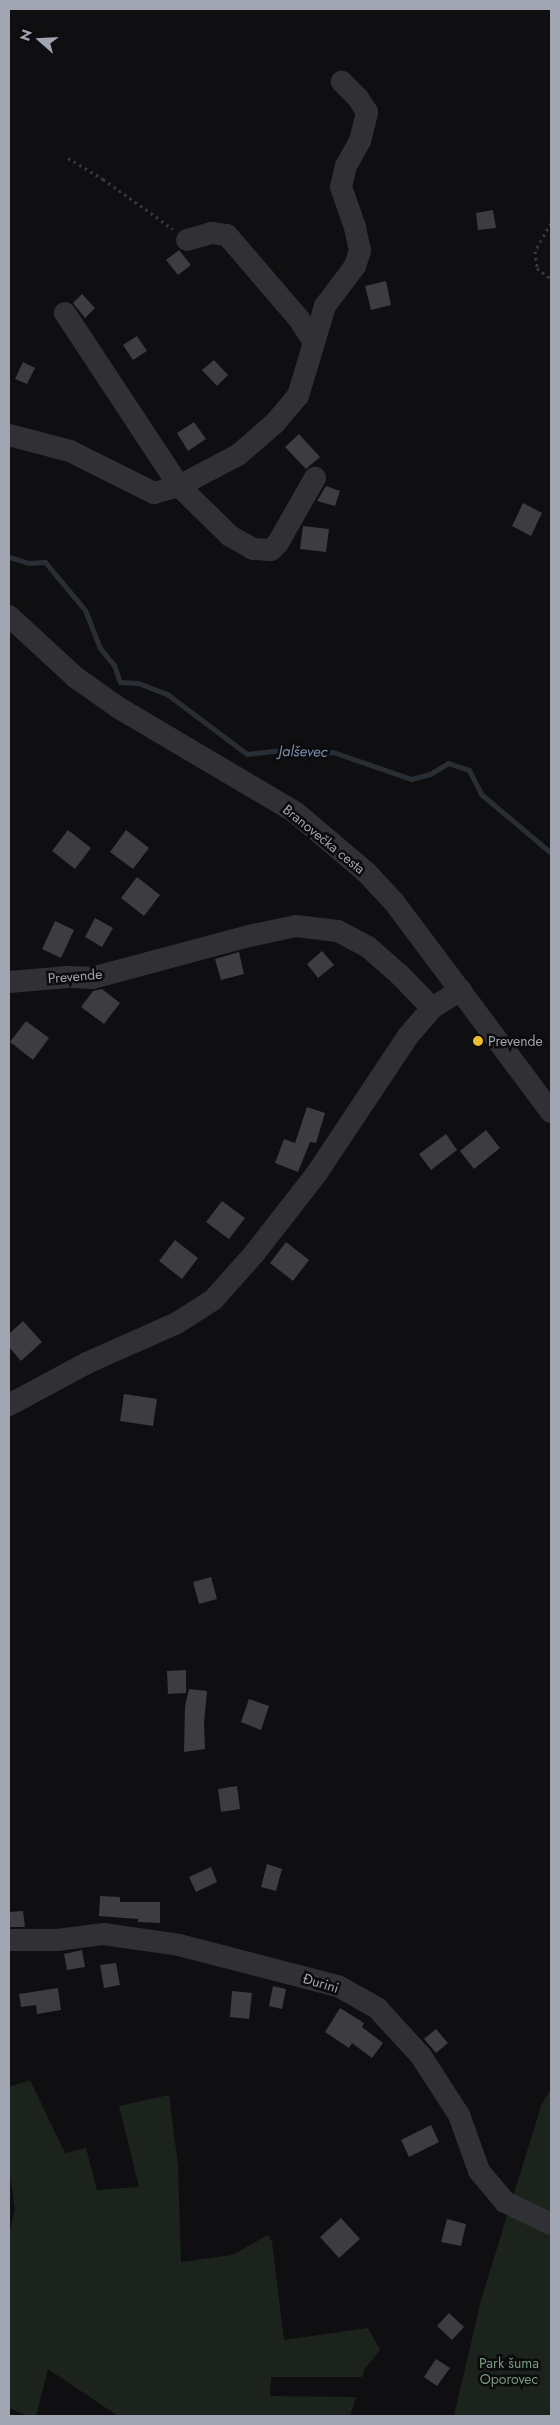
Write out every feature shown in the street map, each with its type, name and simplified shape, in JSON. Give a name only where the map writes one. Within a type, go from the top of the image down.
[{"type":"street","points":[[9,435],[70,451],[154,493],[164,492],[179,486],[238,455],[275,423],[298,396],[324,306],[355,266],[360,251],[355,227],[341,187],[346,166],[360,141],[367,112],[358,98],[342,82]]},
{"type":"street","points":[[187,240],[212,233],[227,235],[299,319],[314,342]]},
{"type":"street","points":[[66,313],[179,486],[230,536],[253,549],[271,550],[278,543],[315,478]]},
{"type":"street","name":"Branovečka cesta","points":[[9,616],[75,677],[118,708],[295,812],[366,872],[394,902],[551,1112]]},
{"type":"street","name":"Prevende","points":[[9,982],[68,977],[92,978],[249,936],[296,926],[338,931],[368,946],[432,1008]]},
{"type":"street","points":[[9,1405],[88,1363],[177,1323],[213,1300],[254,1254],[316,1173],[408,1036],[432,1008],[461,990]]},
{"type":"street","name":"Đurini","points":[[9,1940],[58,1940],[103,1934],[179,1945],[338,1986],[377,2008],[421,2056],[459,2115],[479,2171],[505,2202],[551,2224]]},
{"type":"path","points":[[68,158],[102,179],[187,240]]},
{"type":"path","points":[[551,223],[535,251],[537,268],[551,279]]},
{"type":"green space","points":[[30,2080],[65,2153],[86,2148],[97,2190],[139,2187],[119,2106],[169,2095],[178,2166],[181,2262],[232,2255],[268,2235],[272,2242],[284,2340],[368,2328],[380,2350],[364,2370],[362,2377],[271,2377],[270,2396],[356,2397],[350,2416],[118,2416],[48,2369],[36,2416],[28,2416],[9,2408],[9,2234],[15,2210],[9,2169],[9,2087]]},
{"type":"green space","name":"Park šuma Oporovec","points":[[551,2089],[551,2416],[454,2416],[481,2300],[542,2103]]},
{"type":"building","points":[[493,210],[496,228],[478,230],[476,213]]},
{"type":"building","points":[[179,250],[191,265],[178,275],[166,260]]},
{"type":"building","points":[[386,281],[391,305],[371,310],[365,286]]},
{"type":"building","points":[[82,294],[95,308],[85,318],[73,303]]},
{"type":"building","points":[[137,336],[147,351],[133,360],[123,345]]},
{"type":"building","points":[[214,360],[228,375],[217,386],[202,370]]},
{"type":"building","points":[[23,362],[35,368],[27,384],[15,379]]},
{"type":"building","points":[[194,422],[206,439],[188,451],[177,433]]},
{"type":"building","points":[[299,434],[320,457],[306,469],[285,447]]},
{"type":"building","points":[[326,486],[340,491],[335,506],[317,501]]},
{"type":"building","points":[[523,503],[542,513],[531,536],[512,526]]},
{"type":"building","points":[[303,526],[329,529],[326,552],[300,549]]},
{"type":"building","points":[[68,830],[91,848],[75,869],[52,851]]},
{"type":"building","points":[[126,830],[149,848],[133,869],[110,852]]},
{"type":"building","points":[[137,877],[160,895],[144,916],[121,898]]},
{"type":"building","points":[[95,918],[113,928],[102,947],[85,937]]},
{"type":"building","points":[[55,921],[74,930],[61,958],[42,949]]},
{"type":"building","points":[[322,951],[334,965],[318,978],[307,964]]},
{"type":"building","points":[[239,952],[244,974],[221,980],[215,959]]},
{"type":"building","points":[[102,989],[120,1003],[104,1024],[81,1007],[93,991]]},
{"type":"building","points":[[26,1021],[49,1038],[33,1060],[10,1042]]},
{"type":"building","points":[[307,1107],[325,1113],[316,1143],[310,1142],[298,1172],[275,1163],[284,1139],[295,1143]]},
{"type":"building","points":[[486,1130],[500,1148],[474,1169],[460,1151]]},
{"type":"building","points":[[446,1134],[457,1150],[431,1170],[419,1154]]},
{"type":"building","points":[[222,1201],[245,1218],[229,1239],[206,1222]]},
{"type":"building","points":[[175,1240],[198,1258],[182,1279],[159,1261]]},
{"type":"building","points":[[286,1242],[309,1260],[293,1281],[270,1263]]},
{"type":"building","points":[[23,1321],[42,1342],[21,1361],[9,1347],[9,1334]]},
{"type":"building","points":[[124,1394],[157,1399],[153,1426],[120,1421]]},
{"type":"building","points":[[211,1577],[217,1599],[199,1604],[193,1582]]},
{"type":"building","points":[[186,1670],[186,1693],[168,1694],[167,1671]]},
{"type":"building","points":[[189,1689],[207,1691],[204,1723],[205,1749],[184,1752],[185,1706]]},
{"type":"building","points":[[249,1699],[269,1706],[261,1730],[241,1722]]},
{"type":"building","points":[[237,1786],[240,1809],[221,1812],[218,1789]]},
{"type":"building","points":[[267,1864],[282,1869],[276,1891],[261,1887]]},
{"type":"building","points":[[211,1867],[217,1882],[196,1892],[189,1877]]},
{"type":"building","points":[[100,1896],[120,1897],[120,1902],[160,1902],[160,1923],[138,1922],[138,1919],[99,1916]]},
{"type":"building","points":[[23,1911],[25,1927],[9,1927],[9,1912]]},
{"type":"building","points":[[82,1950],[85,1967],[67,1970],[64,1954]]},
{"type":"building","points":[[116,1963],[120,1985],[104,1988],[100,1965]]},
{"type":"building","points":[[273,1986],[286,1989],[282,2009],[269,2006]]},
{"type":"building","points":[[58,1988],[61,2010],[37,2014],[36,2005],[21,2007],[19,1994]]},
{"type":"building","points":[[232,1991],[252,1993],[249,2019],[230,2017]]},
{"type":"building","points":[[340,2008],[364,2023],[362,2027],[383,2043],[372,2058],[352,2043],[349,2048],[325,2032]]},
{"type":"building","points":[[436,2029],[448,2043],[436,2053],[424,2039]]},
{"type":"building","points":[[431,2125],[439,2142],[409,2157],[401,2140]]},
{"type":"building","points":[[341,2218],[360,2239],[339,2258],[320,2237]]},
{"type":"building","points":[[447,2219],[466,2224],[461,2246],[441,2242]]},
{"type":"building","points":[[449,2313],[464,2327],[452,2340],[437,2326]]},
{"type":"building","points":[[436,2359],[450,2368],[437,2386],[424,2377]]},
{"type":"waterway","name":"Jalševec","points":[[9,557],[29,563],[45,562],[85,610],[100,648],[114,665],[120,682],[138,683],[167,694],[247,754],[291,749],[317,754],[333,752],[411,779],[430,774],[448,763],[469,770],[481,794],[551,853]]},
{"type":"place","name":"Prevende","points":[[478,1041]]}]
